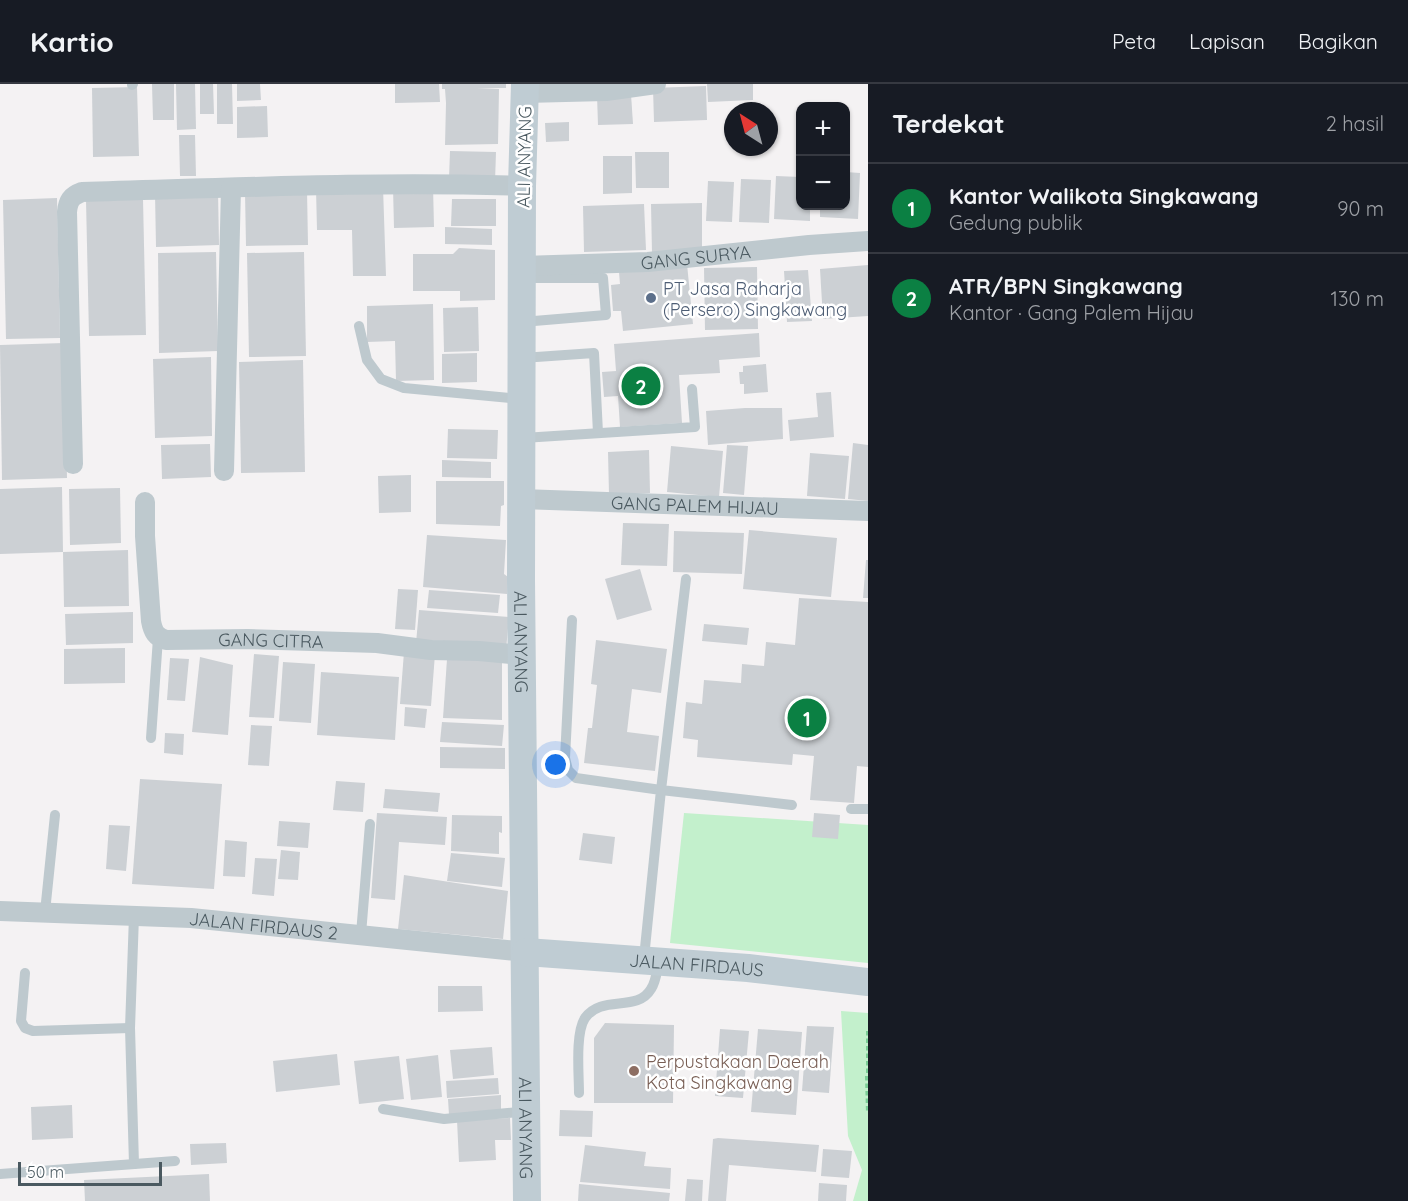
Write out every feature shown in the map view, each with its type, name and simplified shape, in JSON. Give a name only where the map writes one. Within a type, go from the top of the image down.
[{"type":"street","points":[[525,88],[606,92],[656,84]]},
{"type":"street","name":"ALI ANYANG","points":[[525,88],[520,272],[527,1201]]},
{"type":"street","points":[[73,464],[68,203],[74,195],[82,192],[231,188],[445,184],[522,186]]},
{"type":"street","points":[[224,471],[231,188]]},
{"type":"street","name":"GANG SURYA","points":[[520,272],[868,241]]},
{"type":"street","name":"GANG PALEM HIJAU","points":[[521,499],[868,511]]},
{"type":"street","points":[[145,502],[151,621],[158,638]]},
{"type":"street","name":"GANG CITRA","points":[[158,638],[376,644],[522,656]]},
{"type":"street","name":"JALAN FIRDAUS 2","points":[[0,911],[191,918],[525,952]]},
{"type":"street","name":"JALAN FIRDAUS","points":[[525,952],[748,968],[868,982]]},
{"type":"lane","points":[[520,272],[603,278],[606,315],[522,322]]},
{"type":"lane","points":[[359,326],[367,360],[381,379],[404,388],[521,399]]},
{"type":"lane","points":[[522,358],[594,353],[598,433]]},
{"type":"lane","points":[[521,438],[695,427],[692,389]]},
{"type":"lane","points":[[579,1093],[580,1034],[585,1019],[600,1005],[629,1003],[646,996],[652,988],[651,961],[661,790],[686,579]]},
{"type":"lane","points":[[572,620],[566,758],[567,770],[576,778],[792,805]]},
{"type":"lane","points":[[151,738],[158,638]]},
{"type":"lane","points":[[851,809],[868,809]]},
{"type":"lane","points":[[45,912],[55,814]]},
{"type":"lane","points":[[361,934],[370,824]]},
{"type":"lane","points":[[134,916],[130,1028],[134,1164]]},
{"type":"lane","points":[[25,973],[21,1021],[26,1028],[33,1031],[130,1028]]},
{"type":"lane","points":[[383,1109],[444,1119],[519,1112],[526,1102]]},
{"type":"lane","points":[[0,1174],[175,1161]]},
{"type":"path","points":[[868,1030],[868,1113]]},
{"type":"green space","points":[[684,813],[868,825],[868,963],[670,943]]},
{"type":"green space","points":[[841,1011],[868,1013],[868,1201],[853,1201],[862,1170],[848,1136]]},
{"type":"building","points":[[152,84],[174,84],[174,120],[153,120]]},
{"type":"building","points":[[176,84],[195,84],[196,129],[177,130]]},
{"type":"building","points":[[200,84],[213,84],[214,114],[200,114]]},
{"type":"building","points":[[217,84],[232,84],[233,124],[217,124]]},
{"type":"building","points":[[237,84],[260,84],[261,100],[237,101]]},
{"type":"building","points":[[395,84],[439,84],[440,102],[395,103]]},
{"type":"building","points":[[442,84],[506,84],[506,88],[477,88],[499,89],[498,144],[445,145],[446,103],[445,89],[442,89]]},
{"type":"building","points":[[707,84],[753,84],[753,100],[708,102]]},
{"type":"building","points":[[706,86],[707,120],[654,122],[653,88]]},
{"type":"building","points":[[137,87],[139,156],[93,157],[92,88]]},
{"type":"building","points":[[631,94],[633,124],[598,125],[597,95]]},
{"type":"building","points":[[267,106],[268,137],[237,138],[237,107]]},
{"type":"building","points":[[569,122],[569,141],[546,142],[545,123]]},
{"type":"building","points":[[179,135],[195,135],[196,176],[180,176]]},
{"type":"building","points":[[450,151],[496,152],[495,182],[449,179]]},
{"type":"building","points":[[635,152],[669,152],[669,188],[636,188]]},
{"type":"building","points":[[603,156],[632,156],[632,193],[603,194]]},
{"type":"building","points":[[850,172],[860,173],[858,219],[820,217],[820,210],[850,210]]},
{"type":"building","points":[[776,176],[796,177],[796,210],[810,210],[810,221],[774,219]]},
{"type":"building","points":[[741,179],[771,180],[769,223],[739,222]]},
{"type":"building","points":[[708,181],[734,182],[732,222],[706,221]]},
{"type":"building","points":[[433,186],[434,227],[394,228],[393,187]]},
{"type":"building","points":[[383,187],[386,276],[353,276],[352,230],[317,230],[316,189]]},
{"type":"building","points":[[307,190],[308,245],[246,246],[245,192]]},
{"type":"building","points":[[218,191],[219,245],[156,247],[155,193]]},
{"type":"building","points":[[57,198],[60,338],[6,339],[3,200]]},
{"type":"building","points":[[143,199],[146,335],[89,336],[86,200]]},
{"type":"building","points":[[452,199],[496,199],[496,226],[451,226]]},
{"type":"building","points":[[702,203],[702,252],[652,253],[651,204]]},
{"type":"building","points":[[644,204],[646,250],[584,252],[583,206]]},
{"type":"building","points":[[445,227],[492,229],[492,245],[445,244]]},
{"type":"building","points":[[459,248],[495,250],[495,300],[460,301],[460,291],[413,291],[413,254],[453,254]]},
{"type":"building","points":[[216,252],[218,351],[159,353],[158,253]]},
{"type":"building","points":[[304,252],[306,356],[249,357],[247,253]]},
{"type":"building","name":"PT Jasa Raharja (Persero) Singkawang","points":[[687,264],[693,324],[623,331],[621,311],[613,311],[611,285],[620,284],[619,272]]},
{"type":"building","points":[[868,265],[868,316],[823,319],[820,269]]},
{"type":"building","points":[[757,267],[758,329],[705,330],[704,268]]},
{"type":"building","points":[[808,270],[812,321],[787,322],[784,271]]},
{"type":"building","points":[[433,304],[434,380],[396,381],[395,341],[367,342],[367,306]]},
{"type":"building","points":[[478,307],[479,351],[444,352],[443,308]]},
{"type":"building","points":[[759,333],[760,357],[719,360],[720,373],[679,375],[682,423],[620,427],[618,396],[604,397],[602,372],[616,371],[614,344]]},
{"type":"building","points":[[64,343],[67,478],[2,480],[0,345]]},
{"type":"building","points":[[477,353],[477,382],[442,383],[442,354]]},
{"type":"building","points":[[211,357],[212,436],[155,438],[153,359]]},
{"type":"building","points":[[303,360],[305,472],[241,473],[239,362]]},
{"type":"building","points":[[766,364],[768,392],[744,394],[744,384],[740,384],[739,372],[743,372],[743,366]]},
{"type":"building","points":[[831,392],[834,437],[790,441],[788,420],[818,417],[816,393]]},
{"type":"building","points":[[782,408],[783,439],[708,445],[706,411]]},
{"type":"building","points":[[448,429],[498,430],[497,459],[447,458]]},
{"type":"building","points":[[853,443],[868,445],[868,501],[848,499]]},
{"type":"building","points":[[210,444],[211,477],[162,479],[161,445]]},
{"type":"building","points":[[727,445],[748,446],[744,495],[723,493]]},
{"type":"building","points":[[671,446],[723,451],[719,497],[667,492]]},
{"type":"building","points":[[649,450],[650,493],[609,494],[608,452]]},
{"type":"building","points":[[810,453],[849,456],[845,499],[807,496]]},
{"type":"building","points":[[442,460],[491,462],[491,478],[442,477]]},
{"type":"building","points":[[411,475],[411,512],[379,513],[378,476]]},
{"type":"building","points":[[436,481],[504,481],[504,505],[501,506],[500,526],[436,524]]},
{"type":"building","points":[[62,487],[63,552],[0,554],[0,489]]},
{"type":"building","points":[[120,488],[121,543],[70,545],[69,489]]},
{"type":"building","points":[[623,523],[669,524],[667,566],[621,565]]},
{"type":"building","points":[[749,530],[837,538],[831,597],[743,589]]},
{"type":"building","points":[[674,531],[744,533],[742,574],[673,572]]},
{"type":"building","points":[[427,535],[506,540],[504,574],[508,577],[507,594],[423,587]]},
{"type":"building","points":[[128,550],[129,606],[64,607],[63,552]]},
{"type":"building","points":[[866,560],[868,560],[868,598],[863,598]]},
{"type":"building","points":[[640,569],[652,610],[617,620],[605,579]]},
{"type":"building","points":[[398,589],[418,590],[415,630],[395,629]]},
{"type":"building","points":[[429,590],[500,595],[498,613],[427,608]]},
{"type":"building","points":[[799,598],[868,602],[868,767],[857,766],[854,803],[810,800],[814,756],[793,754],[792,765],[697,757],[698,740],[683,738],[686,702],[702,704],[704,680],[741,683],[742,664],[764,666],[766,642],[795,645]]},
{"type":"building","points":[[419,610],[509,617],[506,650],[416,643]]},
{"type":"building","points":[[133,612],[133,643],[66,645],[65,614]]},
{"type":"building","points":[[704,624],[749,628],[747,645],[702,641]]},
{"type":"building","points":[[596,640],[667,649],[661,693],[632,689],[627,732],[659,736],[655,771],[584,763],[588,728],[592,728],[597,685],[591,684]]},
{"type":"building","points":[[125,648],[125,683],[64,684],[64,649]]},
{"type":"building","points":[[404,652],[435,654],[431,706],[400,704]]},
{"type":"building","points":[[254,654],[279,656],[274,718],[249,717]]},
{"type":"building","points":[[200,657],[233,665],[228,735],[192,732]]},
{"type":"building","points":[[170,658],[189,659],[185,701],[167,700]]},
{"type":"building","points":[[447,659],[502,660],[502,720],[443,718]]},
{"type":"building","points":[[283,662],[315,664],[311,723],[279,721]]},
{"type":"building","points":[[321,672],[399,677],[395,740],[317,735]]},
{"type":"building","points":[[405,707],[427,709],[425,728],[404,726]]},
{"type":"building","points":[[442,722],[504,725],[502,746],[440,742]]},
{"type":"building","points":[[251,725],[272,726],[269,766],[248,765]]},
{"type":"building","points":[[165,733],[184,734],[183,755],[164,753]]},
{"type":"building","points":[[440,747],[505,748],[505,769],[440,768]]},
{"type":"building","points":[[140,779],[222,784],[214,889],[132,884]]},
{"type":"building","points":[[336,781],[365,783],[363,812],[333,810]]},
{"type":"building","points":[[385,789],[440,793],[438,812],[383,808]]},
{"type":"building","points":[[377,813],[447,817],[445,845],[399,842],[395,900],[371,898]]},
{"type":"building","points":[[814,813],[840,815],[838,839],[812,837]]},
{"type":"building","points":[[452,815],[502,816],[499,854],[451,851]]},
{"type":"building","points":[[279,821],[310,823],[308,848],[277,846]]},
{"type":"building","points":[[109,825],[130,826],[126,871],[106,869]]},
{"type":"building","points":[[583,833],[615,837],[612,864],[579,860]]},
{"type":"building","points":[[225,840],[247,842],[245,877],[223,876]]},
{"type":"building","points":[[281,850],[300,852],[298,880],[278,879]]},
{"type":"building","points":[[451,853],[505,858],[502,887],[447,881]]},
{"type":"building","points":[[255,858],[277,859],[274,896],[252,894]]},
{"type":"building","points":[[404,875],[508,891],[503,939],[398,929]]},
{"type":"building","points":[[438,986],[482,986],[483,1011],[438,1012]]},
{"type":"building","name":"Perpustakaan Daerah Kota Singkawang","points":[[605,1023],[674,1025],[673,1103],[594,1103],[594,1038]]},
{"type":"building","points":[[807,1026],[834,1027],[829,1093],[802,1091]]},
{"type":"building","points":[[720,1029],[749,1031],[743,1098],[715,1096]]},
{"type":"building","points":[[758,1029],[802,1032],[796,1115],[751,1112]]},
{"type":"building","points":[[492,1047],[494,1075],[453,1079],[450,1050]]},
{"type":"building","points":[[337,1054],[340,1085],[276,1092],[273,1061]]},
{"type":"building","points":[[438,1055],[442,1097],[411,1100],[406,1059]]},
{"type":"building","points":[[399,1056],[404,1099],[359,1104],[354,1061]]},
{"type":"building","points":[[498,1078],[499,1094],[447,1098],[446,1081]]},
{"type":"building","points":[[501,1095],[501,1111],[449,1115],[448,1099]]},
{"type":"building","points":[[72,1105],[73,1138],[32,1140],[31,1107]]},
{"type":"building","points":[[560,1110],[593,1111],[592,1137],[559,1136]]},
{"type":"building","points":[[510,1118],[511,1140],[495,1140],[496,1160],[459,1162],[457,1120]]},
{"type":"building","points":[[713,1139],[819,1145],[816,1172],[729,1165],[726,1201],[708,1201]]},
{"type":"building","points":[[226,1143],[227,1163],[191,1165],[190,1144]]},
{"type":"building","points":[[585,1145],[646,1152],[644,1166],[671,1168],[670,1189],[580,1182]]},
{"type":"building","points":[[823,1149],[852,1151],[849,1178],[821,1176]]},
{"type":"building","points":[[209,1174],[210,1201],[85,1201],[84,1180]]},
{"type":"building","points":[[687,1179],[703,1180],[702,1201],[685,1201]]},
{"type":"building","points":[[819,1183],[847,1185],[846,1201],[818,1201]]},
{"type":"building","points":[[579,1184],[670,1193],[669,1201],[578,1201]]},
{"type":"place","name":"PT Jasa Raharja (Persero) Singkawang","points":[[651,298]]},
{"type":"place","name":"ATR/BPN Singkawang","points":[[641,386]]},
{"type":"place","name":"Kantor Walikota Singkawang","points":[[807,718]]},
{"type":"place","name":"Perpustakaan Daerah Kota Singkawang","points":[[634,1071]]}]
